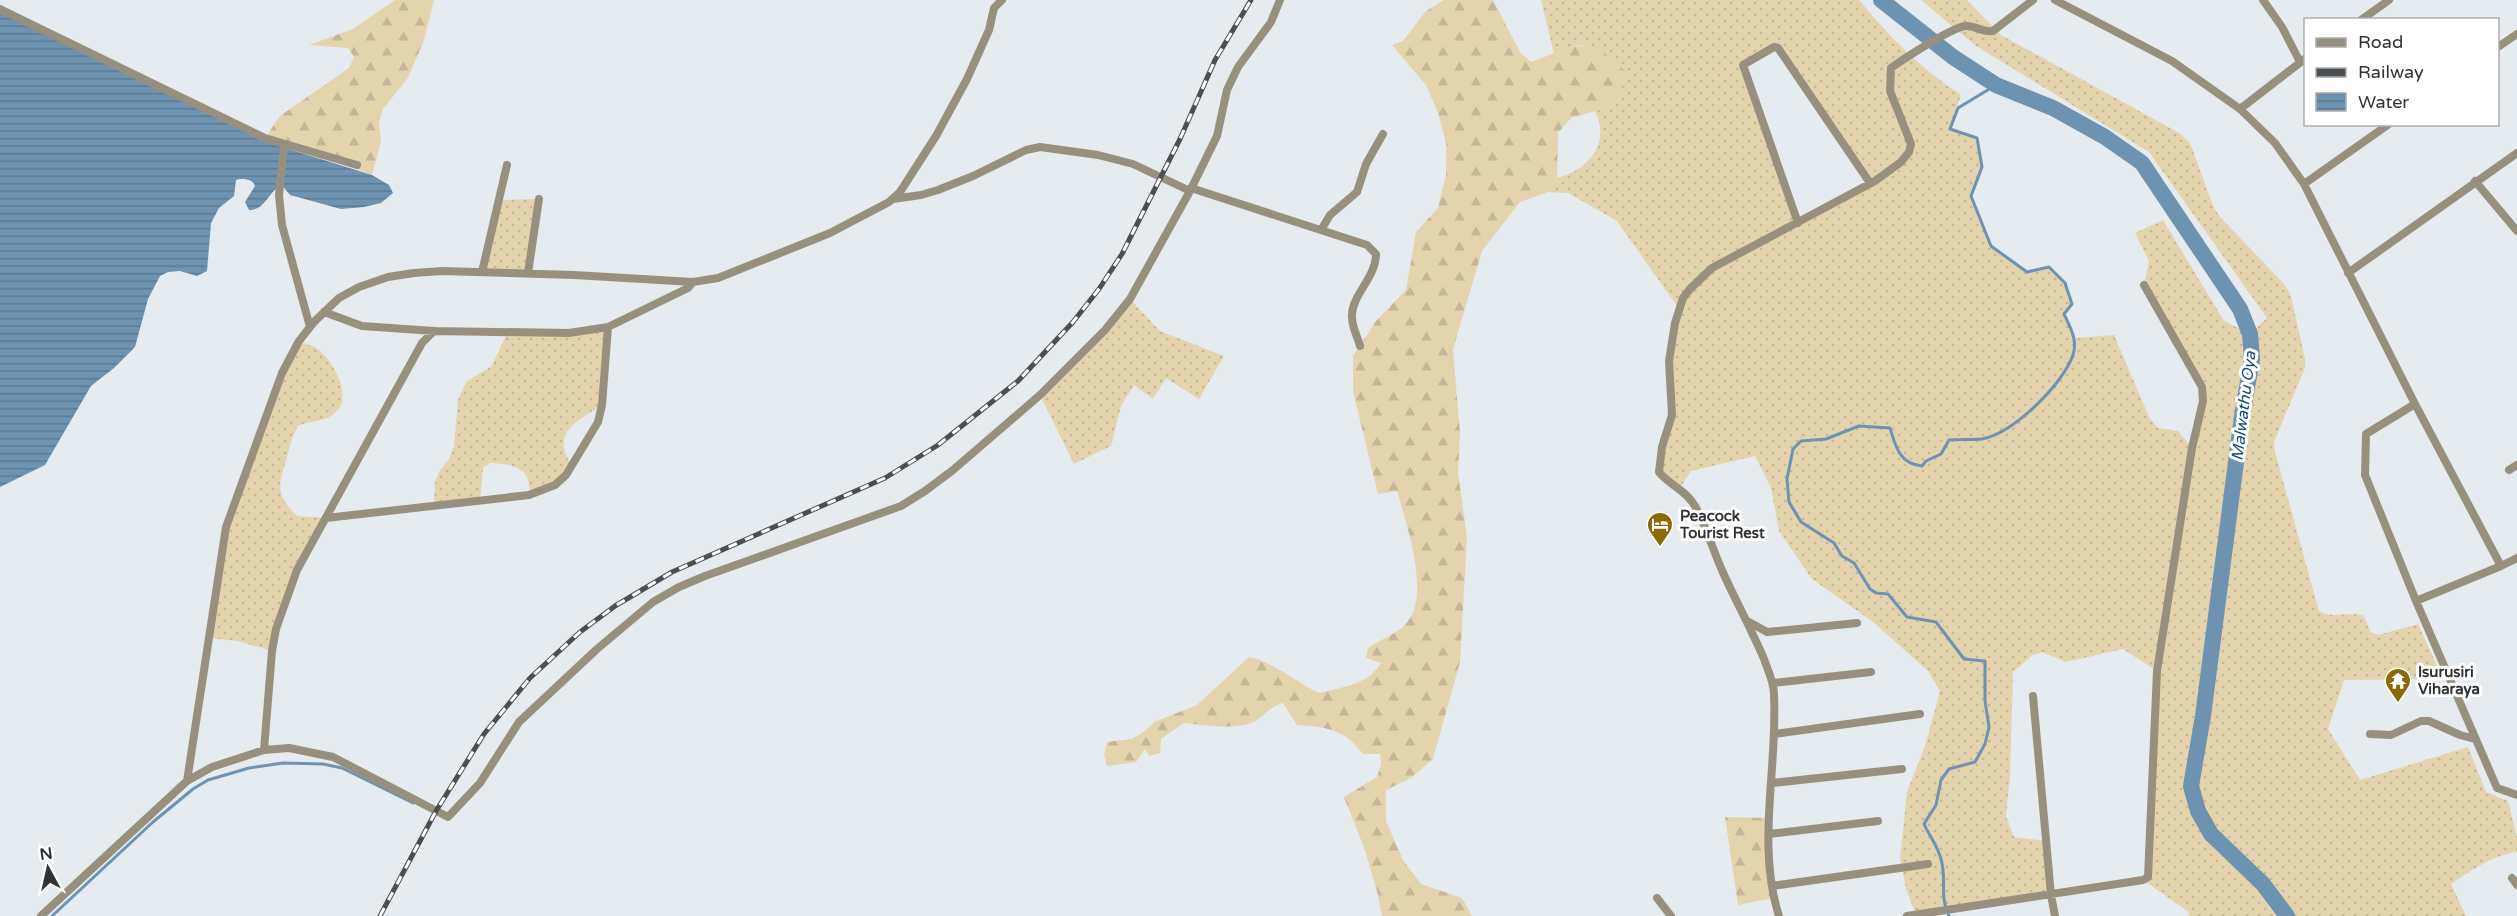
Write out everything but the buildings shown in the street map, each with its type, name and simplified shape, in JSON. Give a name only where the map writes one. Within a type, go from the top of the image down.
[{"type":"street","points":[[324,312],[362,326],[434,331],[568,333],[608,327],[691,285],[718,278],[830,232],[892,199],[900,192],[936,136],[971,70],[989,30],[994,8],[1002,0]]},
{"type":"street","points":[[41,916],[187,781],[212,767],[264,750],[289,748],[333,757],[448,818],[480,783],[519,722],[653,602],[705,576],[901,506],[925,491],[1040,395],[1105,330],[1130,300],[1191,190],[1217,136],[1227,90],[1238,67],[1271,22],[1280,0]]},
{"type":"street","points":[[1779,916],[1772,886],[1769,834],[1775,734],[1773,683],[1749,622],[1725,577],[1694,505],[1680,488],[1659,472],[1662,447],[1672,415],[1669,361],[1675,323],[1683,298],[1713,268],[1870,183],[1901,162],[1909,152],[1911,144],[1890,91],[1891,68],[1948,32],[1968,26],[1985,32],[1992,31],[2033,0]]},
{"type":"street","points":[[2055,0],[2067,3],[2157,52],[2240,110],[2275,143],[2304,184],[2415,404],[2501,566]]},
{"type":"street","points":[[2240,110],[2303,60],[2263,0]]},
{"type":"street","points":[[2364,18],[2389,0]]},
{"type":"street","points":[[0,9],[199,108],[284,146],[357,165]]},
{"type":"street","points":[[2499,46],[2517,34]]},
{"type":"street","points":[[1798,223],[1743,65],[1774,47],[1778,48],[1870,183]]},
{"type":"street","points":[[2304,184],[2386,126]]},
{"type":"street","points":[[1321,230],[1330,215],[1357,192],[1366,164],[1383,134]]},
{"type":"street","points":[[284,146],[279,179],[282,225],[310,327]]},
{"type":"street","points":[[892,199],[938,190],[1026,150],[1040,147],[1098,155],[1133,164],[1191,190],[1367,245],[1376,254],[1376,265],[1352,311],[1353,328],[1360,346]]},
{"type":"street","points":[[2348,273],[2517,153]]},
{"type":"street","points":[[482,272],[507,165]]},
{"type":"street","points":[[2475,181],[2517,231]]},
{"type":"street","points":[[528,273],[539,199]]},
{"type":"street","points":[[187,781],[226,527],[282,373],[299,342],[324,312],[339,298],[359,287],[388,277],[442,271],[528,273],[691,285]]},
{"type":"street","points":[[1907,916],[2051,895],[2143,880],[2148,877],[2157,671],[2192,448],[2203,401],[2202,387],[2144,285]]},
{"type":"street","points":[[326,519],[529,495],[555,485],[573,467],[598,422],[602,405],[608,327]]},
{"type":"street","points":[[264,750],[272,651],[276,629],[297,570],[422,343],[434,331]]},
{"type":"street","points":[[2415,404],[2366,434],[2365,475],[2416,601],[2497,788],[2517,795]]},
{"type":"street","points":[[2416,601],[2517,558]]},
{"type":"street","points":[[1749,622],[1767,632],[1857,623]]},
{"type":"street","points":[[1773,683],[1871,672]]},
{"type":"street","points":[[2033,696],[2051,895],[2055,916]]},
{"type":"street","points":[[1775,734],[1920,714]]},
{"type":"street","points":[[2370,734],[2391,735],[2421,721],[2429,721],[2475,739]]},
{"type":"street","points":[[1772,783],[1902,769]]},
{"type":"street","points":[[1769,834],[1878,821]]},
{"type":"street","points":[[1772,886],[1928,864]]},
{"type":"street","points":[[1657,898],[1671,916]]},
{"type":"green space","points":[[395,0],[434,0],[424,40],[408,78],[383,109],[379,122],[381,142],[372,175],[330,158],[265,138],[280,116],[349,68],[354,57],[348,48],[309,45],[353,29]]},
{"type":"green space","points":[[1444,0],[1493,0],[1520,52],[1531,62],[1581,46],[1601,51],[1625,71],[1616,105],[1571,118],[1558,133],[1557,178],[1548,192],[1520,202],[1482,251],[1453,349],[1460,433],[1458,473],[1467,537],[1460,662],[1433,759],[1411,778],[1386,790],[1386,821],[1403,860],[1421,884],[1462,898],[1472,916],[1382,916],[1365,850],[1344,797],[1377,777],[1381,764],[1380,754],[1363,754],[1342,734],[1326,728],[1297,725],[1283,703],[1255,721],[1243,725],[1218,726],[1184,723],[1161,739],[1160,753],[1149,756],[1145,749],[1136,762],[1107,766],[1104,755],[1107,742],[1132,739],[1154,722],[1197,705],[1249,657],[1267,663],[1319,693],[1362,681],[1381,663],[1366,658],[1368,648],[1404,626],[1412,614],[1417,580],[1411,541],[1397,491],[1378,494],[1353,391],[1353,356],[1376,321],[1406,290],[1416,232],[1438,208],[1446,175],[1446,143],[1438,113],[1426,85],[1392,45],[1403,41],[1426,11]]},
{"type":"green space","points":[[1541,0],[1859,0],[1906,51],[1961,95],[1950,129],[1977,138],[1982,167],[1971,196],[1991,246],[2026,272],[2049,267],[2065,283],[2072,304],[2064,314],[2074,338],[2114,335],[2149,417],[2158,428],[2178,431],[2192,448],[2202,387],[2144,285],[2149,261],[2135,233],[2163,220],[2224,321],[2250,334],[2267,318],[2149,152],[1976,46],[1921,0],[1967,0],[2001,35],[2181,134],[2190,143],[2214,208],[2220,217],[2285,285],[2291,296],[2305,368],[2274,442],[2319,611],[2330,615],[2358,614],[2364,616],[2371,633],[2378,635],[2418,624],[2443,679],[2344,680],[2328,729],[2360,780],[2468,747],[2486,792],[2508,801],[2517,837],[2517,852],[2490,860],[2451,884],[2466,916],[2188,916],[2190,913],[2143,880],[2148,877],[2157,671],[2123,649],[2066,662],[2042,652],[2033,655],[2013,672],[2010,777],[2006,816],[2014,837],[2046,841],[2051,895],[1916,915],[1906,889],[1900,858],[1907,792],[1925,746],[1940,691],[1928,671],[1873,622],[1812,579],[1779,531],[1771,488],[1755,456],[1691,471],[1680,488],[1659,472],[1669,428],[1669,361],[1679,309],[1617,221],[1568,193],[1548,192],[1557,178],[1579,169],[1594,154],[1600,134],[1595,111],[1616,105],[1582,44],[1554,54]],"holes":[[[1778,49],[1870,183],[1797,222],[1743,66]]]},
{"type":"green space","points":[[539,199],[528,273],[482,272],[499,200]]},
{"type":"green space","points":[[1130,299],[1160,331],[1224,356],[1199,399],[1166,378],[1153,399],[1134,385],[1121,406],[1111,446],[1074,464],[1040,395]]},
{"type":"green space","points":[[608,327],[602,405],[568,430],[564,446],[573,467],[566,475],[529,495],[529,486],[524,473],[513,466],[490,463],[483,468],[480,500],[434,505],[435,482],[454,446],[458,400],[466,382],[492,366],[507,333]]},
{"type":"green space","points":[[299,341],[313,346],[326,357],[340,382],[342,399],[340,407],[330,417],[298,426],[290,445],[282,475],[280,488],[282,495],[297,516],[326,518],[297,570],[272,651],[237,641],[209,638],[226,527],[253,452]]},
{"type":"green space","points":[[1725,817],[1769,818],[1773,898],[1738,905]]},
{"type":"water","points":[[0,11],[263,141],[372,175],[389,185],[393,193],[381,203],[341,209],[290,195],[277,179],[276,189],[265,202],[258,208],[249,210],[245,202],[255,186],[247,180],[236,180],[234,196],[219,208],[211,223],[207,271],[197,276],[180,271],[168,272],[160,276],[148,299],[135,347],[91,386],[45,465],[0,487]]},
{"type":"waterway","name":"Malwathu Oya","points":[[1881,0],[1953,57],[1996,85],[2053,108],[2105,137],[2142,163],[2240,309],[2250,334],[2252,359],[2242,416],[2203,716],[2191,786],[2198,811],[2211,834],[2263,884],[2287,916]]},
{"type":"waterway","points":[[1949,916],[1944,901],[1941,859],[1924,824],[1936,805],[1941,780],[1949,769],[1975,762],[1985,744],[1989,727],[1985,701],[1985,661],[1964,659],[1936,622],[1907,617],[1888,594],[1876,593],[1870,589],[1854,563],[1842,556],[1834,543],[1801,522],[1789,502],[1787,479],[1793,449],[1801,441],[1826,439],[1859,426],[1890,428],[1900,454],[1909,462],[1922,466],[1926,461],[1941,454],[1949,440],[1982,439],[1995,435],[2008,427],[2036,406],[2068,367],[2075,344],[2064,314],[2072,304],[2065,283],[2049,267],[2027,272],[1991,246],[1971,196],[1982,167],[1977,138],[1950,129],[1958,108],[1996,85]]},
{"type":"waterway","points":[[52,916],[153,822],[193,789],[208,780],[249,768],[283,763],[323,764],[342,768],[413,803]]},
{"type":"railway","points":[[380,916],[436,811],[484,734],[530,678],[580,632],[615,606],[672,572],[885,478],[938,445],[1018,381],[1073,322],[1099,289],[1122,254],[1180,139],[1215,60],[1251,0]]},
{"type":"place","name":"Peacock Tourist Rest","points":[[1660,548]]},
{"type":"place","name":"Isurusiri Viharaya","points":[[2398,704]]}]
